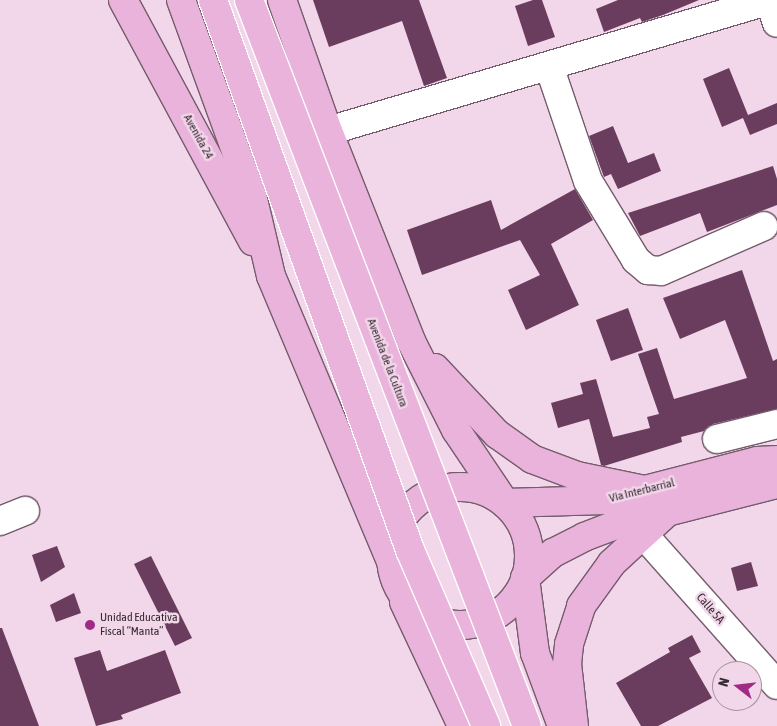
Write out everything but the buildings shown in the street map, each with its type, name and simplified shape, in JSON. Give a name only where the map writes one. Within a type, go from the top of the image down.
[{"type":"main road","name":"Avenida 24","points":[[122,0],[271,276]]},
{"type":"main road","points":[[181,0],[252,195],[271,276],[393,571],[462,726]]},
{"type":"main road","points":[[213,0],[410,550],[486,726]]},
{"type":"main road","name":"Avenida de la Cultura","points":[[249,0],[527,726]]},
{"type":"main road","points":[[282,0],[328,131],[411,342],[456,430],[505,503],[518,519],[527,537],[529,558],[525,578],[516,597],[501,612],[482,622],[462,626],[441,623],[422,614],[406,600],[393,571],[393,537],[403,516],[419,500],[440,489],[462,486],[485,491],[505,503]]},
{"type":"main road","points":[[411,342],[497,434],[532,459],[577,476],[645,490]]},
{"type":"main road","name":"Vía Interbarrial","points":[[505,503],[579,503],[645,490],[757,461],[777,460]]},
{"type":"main road","points":[[525,578],[553,553],[584,536],[616,524],[665,514],[777,484]]},
{"type":"main road","points":[[574,726],[567,664],[569,644],[581,606],[612,563],[642,533],[665,514]]},
{"type":"main road","points":[[525,578],[535,653],[562,726]]},
{"type":"street","points":[[328,131],[770,0],[777,23]]},
{"type":"street","points":[[549,66],[588,181],[636,260],[648,270],[661,271],[764,226]]},
{"type":"street","points":[[717,439],[777,424]]},
{"type":"street","points":[[0,521],[25,511]]},
{"type":"street","name":"Calle 5A","points":[[642,533],[777,685]]},
{"type":"place","name":"Unidad Educativa Fiscal “Manta”","points":[[90,625]]}]
